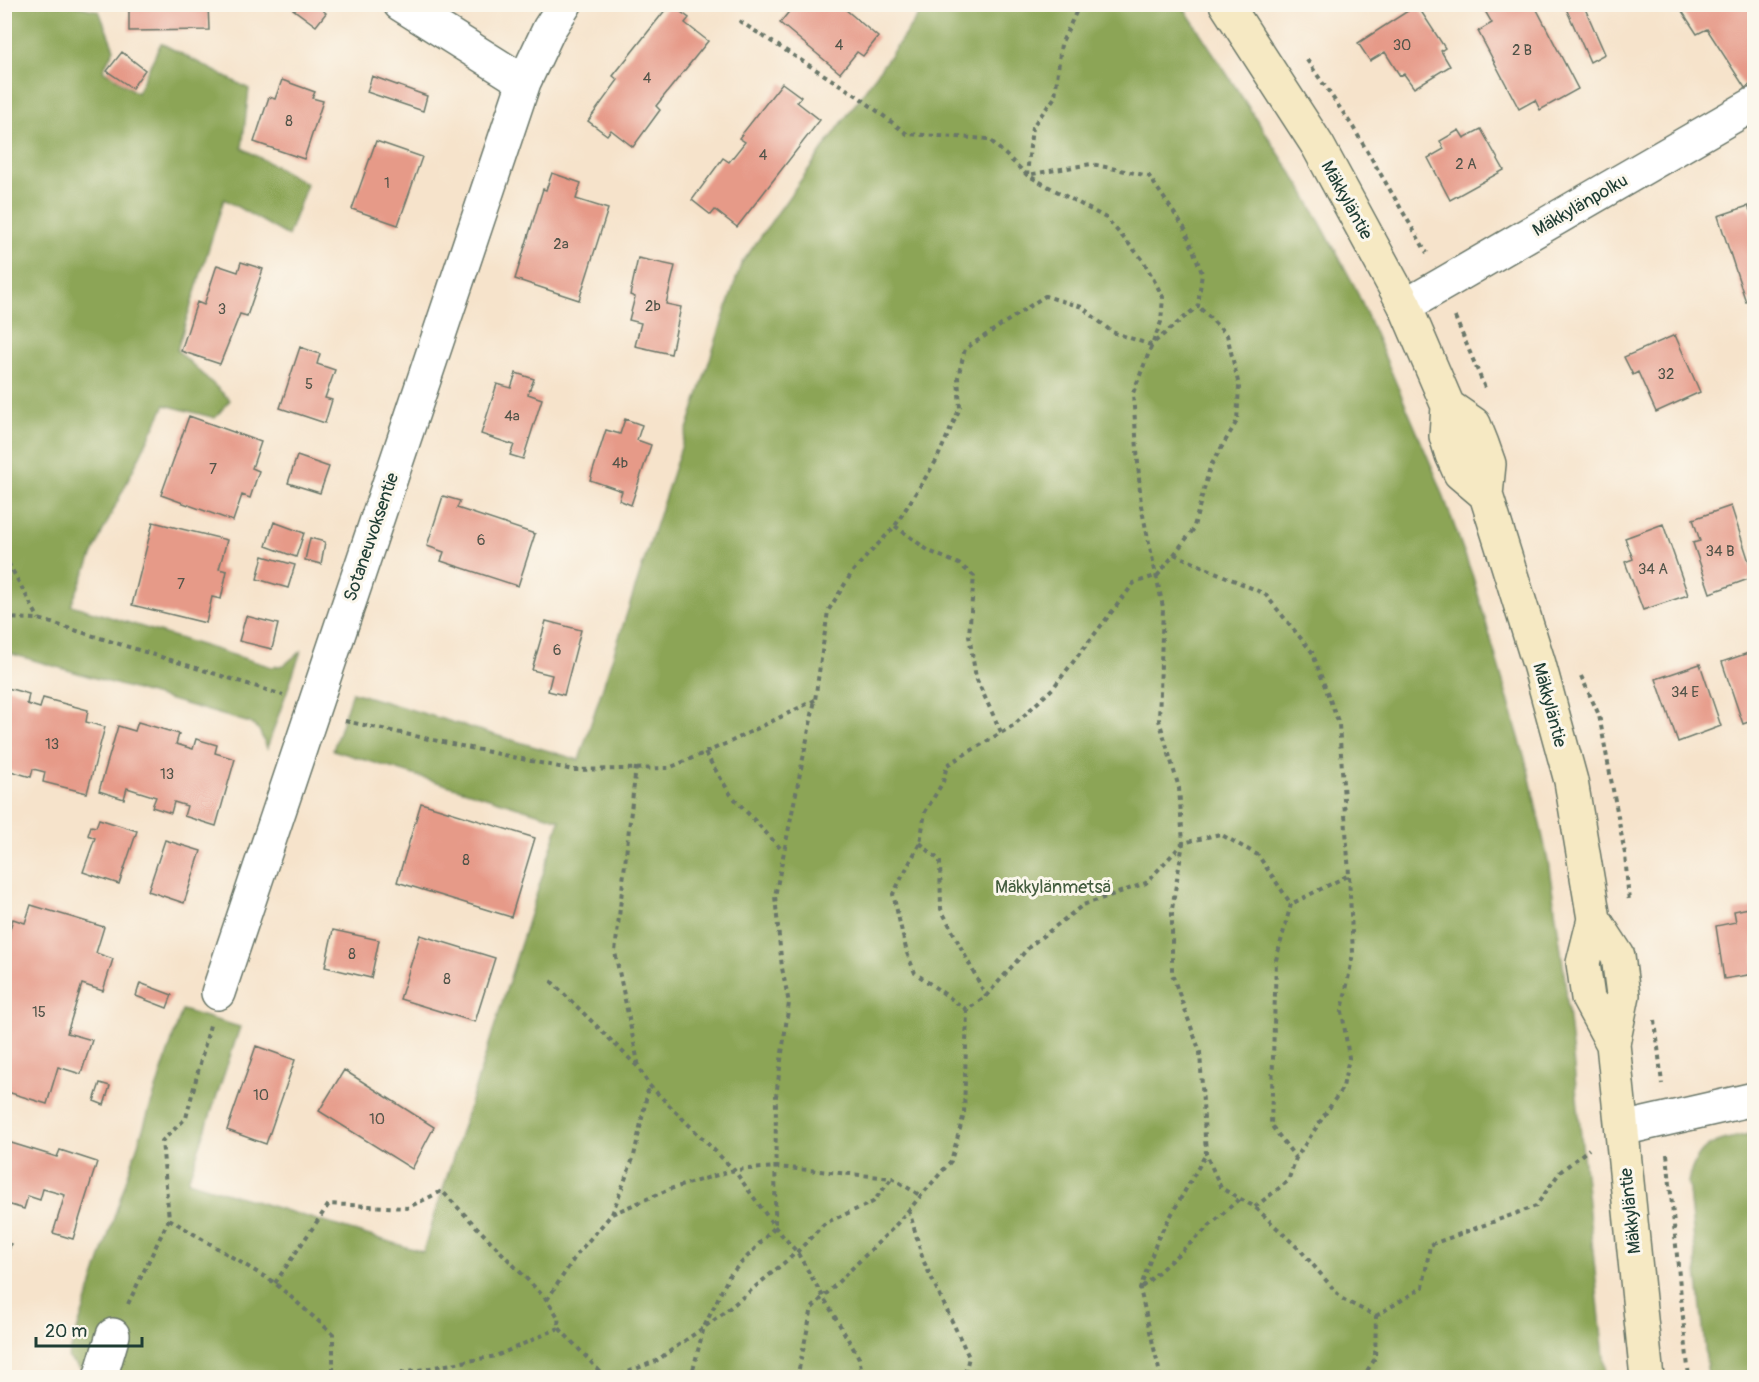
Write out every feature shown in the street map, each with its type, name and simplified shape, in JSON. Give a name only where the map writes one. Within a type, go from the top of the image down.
[{"type":"street","points":[[400,4],[525,82]]},
{"type":"street","name":"Sotaneuvoksentie","points":[[218,993],[525,82],[549,29],[565,4]]},
{"type":"street","name":"Mäkkyläntie","points":[[1226,4],[1318,146],[1405,306],[1448,406],[1474,424],[1482,444],[1488,464],[1486,495],[1539,663],[1571,781],[1594,919],[1618,956],[1623,995],[1612,1044],[1647,1377]]},
{"type":"street","name":"Mäkkylänpolku","points":[[1405,306],[1755,104]]},
{"type":"street","points":[[1622,1129],[1755,1100]]},
{"type":"street","points":[[100,1377],[114,1335]]},
{"type":"path","points":[[1027,175],[1032,127],[1055,97],[1061,44],[1080,4]]},
{"type":"path","points":[[736,19],[859,97],[907,134],[989,139],[1027,175],[1106,218],[1143,260],[1163,297],[1161,322],[1133,393],[1141,506],[1158,575],[1163,607],[1159,720],[1179,788],[1183,843],[1172,909],[1172,974],[1200,1052],[1206,1154],[1221,1188],[1255,1207],[1302,1252],[1342,1299],[1377,1316]]},
{"type":"path","points":[[1027,175],[1090,164],[1149,176],[1185,229],[1202,273],[1198,306],[1151,345]]},
{"type":"path","points":[[691,1377],[704,1327],[729,1276],[775,1227],[776,1096],[789,1004],[782,968],[775,896],[815,700],[828,611],[853,571],[895,526],[936,461],[960,408],[958,377],[965,349],[1045,296],[1082,307],[1112,332],[1151,345]]},
{"type":"path","points":[[967,1010],[915,973],[907,953],[893,894],[920,843],[925,812],[943,782],[947,765],[1014,725],[1053,688],[1134,583],[1158,575],[1193,530],[1210,467],[1237,421],[1239,386],[1227,335],[1198,306]]},
{"type":"path","points":[[895,526],[929,551],[959,564],[974,576],[969,635],[976,678],[1001,732]]},
{"type":"path","points":[[1174,554],[1265,594],[1312,652],[1339,724],[1353,953],[1341,1011],[1349,1058],[1343,1087],[1296,1158],[1288,1181],[1255,1207]]},
{"type":"path","points":[[4,555],[39,619]]},
{"type":"path","points":[[4,589],[13,570]]},
{"type":"path","points":[[4,618],[39,619],[315,705],[350,724],[428,738],[573,770],[669,768],[815,700]]},
{"type":"path","points":[[705,753],[731,795],[783,852]]},
{"type":"path","points":[[636,767],[615,952],[639,1068]]},
{"type":"path","points":[[797,1377],[812,1308],[909,1210],[951,1161],[964,1114],[962,1086],[967,1010],[986,996],[1030,946],[1083,905],[1146,883],[1183,843],[1220,834],[1258,855],[1291,904]]},
{"type":"path","points":[[920,843],[940,861],[941,909],[986,996]]},
{"type":"path","points":[[1296,1158],[1271,1125],[1276,960],[1291,904],[1349,875]]},
{"type":"path","points":[[551,981],[639,1068],[649,1085],[734,1170],[775,1227],[797,1252],[824,1295],[859,1358],[863,1377]]},
{"type":"path","points":[[114,1335],[169,1218],[162,1141],[186,1118],[218,993]]},
{"type":"path","points":[[547,1300],[577,1254],[612,1215],[634,1156],[649,1085]]},
{"type":"path","points":[[1377,1316],[1424,1287],[1430,1245],[1536,1206],[1560,1172],[1592,1147]]},
{"type":"path","points":[[1161,1377],[1140,1289],[1158,1238],[1206,1154]]},
{"type":"path","points":[[612,1215],[670,1189],[734,1170],[777,1167],[892,1178],[921,1196]]},
{"type":"path","points":[[612,1377],[656,1361],[704,1327],[797,1252],[825,1224],[873,1202],[892,1178]]},
{"type":"path","points":[[275,1283],[329,1204],[407,1208],[442,1191],[547,1300],[558,1317],[559,1328],[606,1377]]},
{"type":"path","points":[[1140,1289],[1239,1198]]},
{"type":"path","points":[[909,1210],[923,1260],[969,1357],[964,1377]]},
{"type":"path","points":[[169,1218],[275,1283],[333,1334],[333,1377]]},
{"type":"path","points":[[1362,1377],[1375,1359],[1377,1316]]},
{"type":"path","points":[[374,1377],[496,1356],[559,1328]]},
{"type":"green space","points":[[5,4],[72,5],[99,11],[114,49],[103,70],[137,93],[161,43],[249,89],[242,148],[307,184],[288,236],[224,199],[177,350],[230,400],[215,418],[165,405],[102,533],[71,605],[272,667],[284,665],[301,651],[267,748],[259,730],[250,723],[5,652]]},
{"type":"green space","name":"Mäkkylänmetsä","points":[[926,5],[1182,5],[1302,189],[1355,287],[1438,481],[1473,577],[1528,769],[1548,861],[1564,971],[1606,1377],[91,1378],[68,1358],[182,1010],[240,1027],[188,1181],[423,1252],[560,820],[333,750],[352,692],[579,760],[741,264]]},
{"type":"green space","points":[[1754,1133],[1754,1377],[1708,1377],[1688,1182],[1692,1168],[1703,1150],[1719,1141]]},
{"type":"building","points":[[129,4],[208,4],[209,30],[129,31]]},
{"type":"building","points":[[297,4],[316,4],[326,13],[316,26],[293,9]]},
{"type":"building","points":[[670,4],[689,18],[685,23],[708,41],[656,106],[660,110],[633,147],[611,130],[607,135],[588,121],[618,80],[613,76]]},
{"type":"building","points":[[795,4],[839,4],[878,37],[863,56],[857,52],[840,73],[780,23]]},
{"type":"building","points":[[1497,4],[1534,4],[1578,89],[1540,110],[1535,100],[1519,109],[1478,31],[1492,23],[1485,11]]},
{"type":"building","points":[[1564,4],[1583,4],[1605,54],[1590,62]]},
{"type":"building","points":[[1417,5],[1445,48],[1441,51],[1450,66],[1414,88],[1404,74],[1400,76],[1385,52],[1370,61],[1358,43]]},
{"type":"building","points":[[1678,5],[1754,5],[1754,82],[1745,88],[1707,29],[1697,34]]},
{"type":"building","points":[[122,52],[145,70],[132,88],[107,71]]},
{"type":"building","points":[[372,76],[427,96],[423,111],[367,92]]},
{"type":"building","points":[[282,80],[315,92],[312,98],[323,101],[304,159],[254,142],[269,97],[275,99]]},
{"type":"building","points":[[782,83],[801,97],[797,102],[820,120],[737,227],[715,210],[711,215],[692,200],[723,158],[729,162],[745,142],[739,138]]},
{"type":"building","points":[[1481,129],[1504,170],[1450,200],[1428,158],[1444,149],[1440,141],[1459,130],[1464,138]]},
{"type":"building","points":[[376,141],[422,157],[398,225],[352,209]]},
{"type":"building","points":[[552,173],[581,183],[576,199],[608,209],[579,300],[515,279],[543,189],[546,190]]},
{"type":"building","points":[[1748,206],[1754,220],[1754,299],[1746,302],[1718,216]]},
{"type":"building","points":[[638,258],[675,266],[666,304],[681,307],[671,354],[635,346],[641,323],[629,320],[635,297],[630,295]]},
{"type":"building","points":[[241,262],[263,269],[247,316],[240,314],[220,364],[181,351],[197,302],[204,305],[217,265],[238,272]]},
{"type":"building","points":[[1675,335],[1700,392],[1656,412],[1638,372],[1633,375],[1624,357]]},
{"type":"building","points":[[300,347],[320,354],[317,364],[335,370],[325,398],[332,400],[325,423],[280,408]]},
{"type":"building","points":[[516,373],[534,379],[528,394],[542,399],[523,459],[510,455],[514,445],[481,434],[497,384],[511,388]]},
{"type":"building","points":[[189,416],[261,442],[252,468],[259,471],[250,498],[242,495],[233,521],[161,495]]},
{"type":"building","points":[[625,419],[642,425],[637,440],[651,445],[631,505],[619,500],[622,491],[590,480],[606,430],[620,434]]},
{"type":"building","points":[[297,456],[329,467],[320,493],[288,483]]},
{"type":"building","points":[[443,496],[460,501],[457,508],[535,534],[518,586],[441,561],[444,552],[427,546]]},
{"type":"building","points":[[1731,506],[1754,577],[1710,593],[1693,543],[1700,541],[1693,519]]},
{"type":"building","points":[[153,522],[227,540],[219,569],[227,571],[221,599],[212,597],[206,623],[132,605]]},
{"type":"building","points":[[274,522],[304,533],[296,557],[266,546]]},
{"type":"building","points":[[1663,524],[1688,595],[1643,610],[1625,562],[1633,559],[1625,538]]},
{"type":"building","points":[[310,538],[325,542],[321,564],[305,560]]},
{"type":"building","points":[[263,556],[295,565],[288,588],[257,579]]},
{"type":"building","points":[[246,616],[278,624],[272,649],[239,641]]},
{"type":"building","points":[[546,621],[581,630],[564,695],[548,691],[552,675],[532,670]]},
{"type":"building","points":[[1754,651],[1754,720],[1743,724],[1722,662]]},
{"type":"building","points":[[1700,664],[1721,726],[1678,742],[1656,679]]},
{"type":"building","points":[[4,687],[29,694],[27,704],[40,708],[43,698],[88,710],[86,722],[105,727],[87,793],[43,782],[45,772],[33,769],[31,777],[7,770],[9,763],[4,761]]},
{"type":"building","points":[[138,722],[179,734],[176,744],[193,749],[196,739],[217,745],[215,753],[235,759],[216,826],[184,816],[187,806],[174,802],[171,813],[152,807],[156,797],[127,788],[124,799],[99,791],[118,726],[135,731]]},
{"type":"building","points":[[421,803],[535,838],[511,917],[397,882]]},
{"type":"building","points":[[99,819],[137,831],[119,884],[83,872],[95,838],[88,835],[91,826],[96,827]]},
{"type":"building","points":[[165,840],[201,851],[184,903],[148,891]]},
{"type":"building","points":[[31,905],[104,927],[96,953],[113,959],[103,991],[82,984],[67,1033],[92,1040],[81,1074],[58,1067],[47,1104],[4,1091],[4,948],[13,919],[25,923]]},
{"type":"building","points":[[1754,907],[1754,974],[1724,979],[1716,926],[1736,922],[1734,911]]},
{"type":"building","points":[[333,930],[379,940],[371,978],[325,967]]},
{"type":"building","points":[[420,935],[495,958],[475,1022],[400,999]]},
{"type":"building","points":[[140,983],[172,995],[167,1008],[136,996]]},
{"type":"building","points":[[256,1046],[295,1060],[266,1144],[227,1130]]},
{"type":"building","points":[[344,1070],[434,1127],[412,1169],[319,1111]]},
{"type":"building","points":[[100,1083],[110,1086],[104,1105],[94,1101]]},
{"type":"building","points":[[8,1142],[57,1157],[60,1150],[97,1162],[73,1239],[53,1233],[65,1195],[43,1189],[40,1200],[28,1196],[24,1209],[4,1203],[4,1154]]},
{"type":"building","points":[[4,1242],[11,1244],[5,1264],[4,1263]]}]
